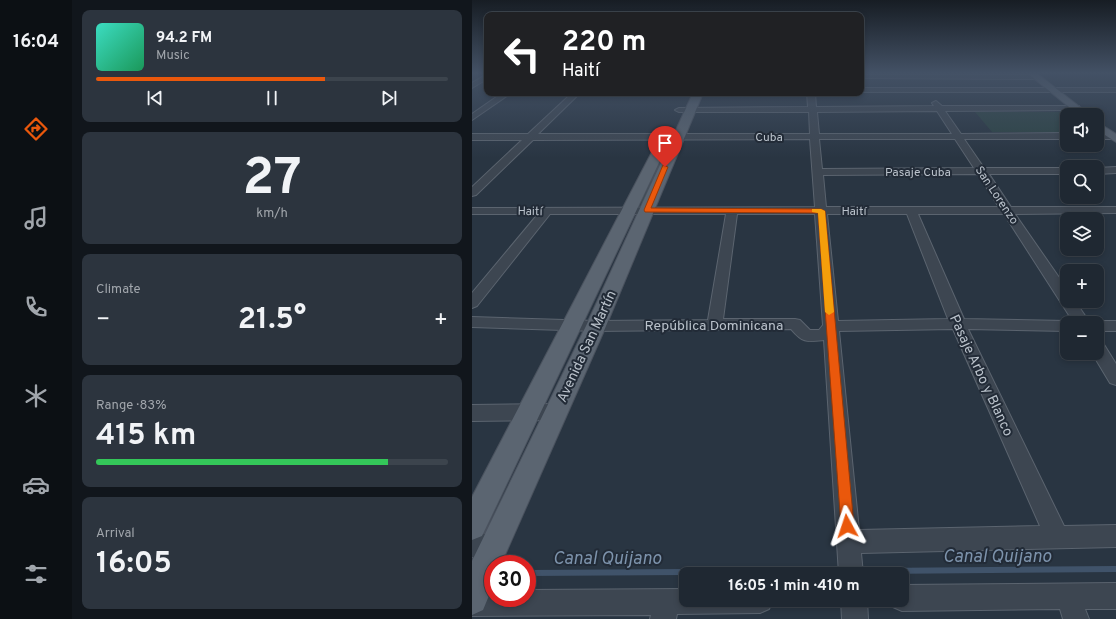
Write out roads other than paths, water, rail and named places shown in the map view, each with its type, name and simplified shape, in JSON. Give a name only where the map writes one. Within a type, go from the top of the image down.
[{"type":"main road","name":"Avenida San Martín","points":[[472,526],[527,413],[574,324],[678,138],[686,101]]},
{"type":"main road","name":"Avenida San Martín","points":[[472,599],[482,546],[555,412],[596,326],[665,138],[692,101]]},
{"type":"main road","points":[[1067,101],[1076,108]]},
{"type":"main road","points":[[1104,130],[1114,138]]},
{"type":"street","points":[[472,118],[496,101]]},
{"type":"street","points":[[472,193],[568,101]]},
{"type":"street","points":[[812,101],[851,567]]},
{"type":"street","name":"San Lorenzo","points":[[934,101],[1060,290]]},
{"type":"street","points":[[684,110],[1060,108]]},
{"type":"street","name":"Cuba","points":[[472,138],[1060,136]]},
{"type":"street","points":[[1104,137],[1114,138]]},
{"type":"street","points":[[1104,171],[1116,170]]},
{"type":"street","name":"Pasaje Cuba","points":[[818,172],[1060,171]]},
{"type":"street","name":"Pasaje Arbo y Blanco","points":[[911,210],[958,324],[1057,537]]},
{"type":"street","name":"Haití","points":[[472,211],[1116,210]]},
{"type":"street","points":[[715,324],[732,211]]},
{"type":"street","points":[[472,304],[546,212]]},
{"type":"street","name":"República Dominicana","points":[[472,322],[574,324],[596,326],[795,324],[806,336],[823,335],[831,326],[958,324],[1060,326]]},
{"type":"street","points":[[1104,326],[1116,326]]},
{"type":"street","points":[[1104,358],[1116,378]]},
{"type":"street","points":[[472,413],[555,412]]},
{"type":"street","points":[[849,542],[1116,536]]},
{"type":"street","points":[[909,598],[1072,608],[1116,596]]},
{"type":"street","points":[[472,603],[664,611],[699,607]]},
{"type":"street","points":[[854,607],[855,619]]},
{"type":"waterway","name":"Canal Quijano","points":[[909,571],[1116,569]]},
{"type":"waterway","name":"Canal Quijano","points":[[536,573],[679,572]]}]
